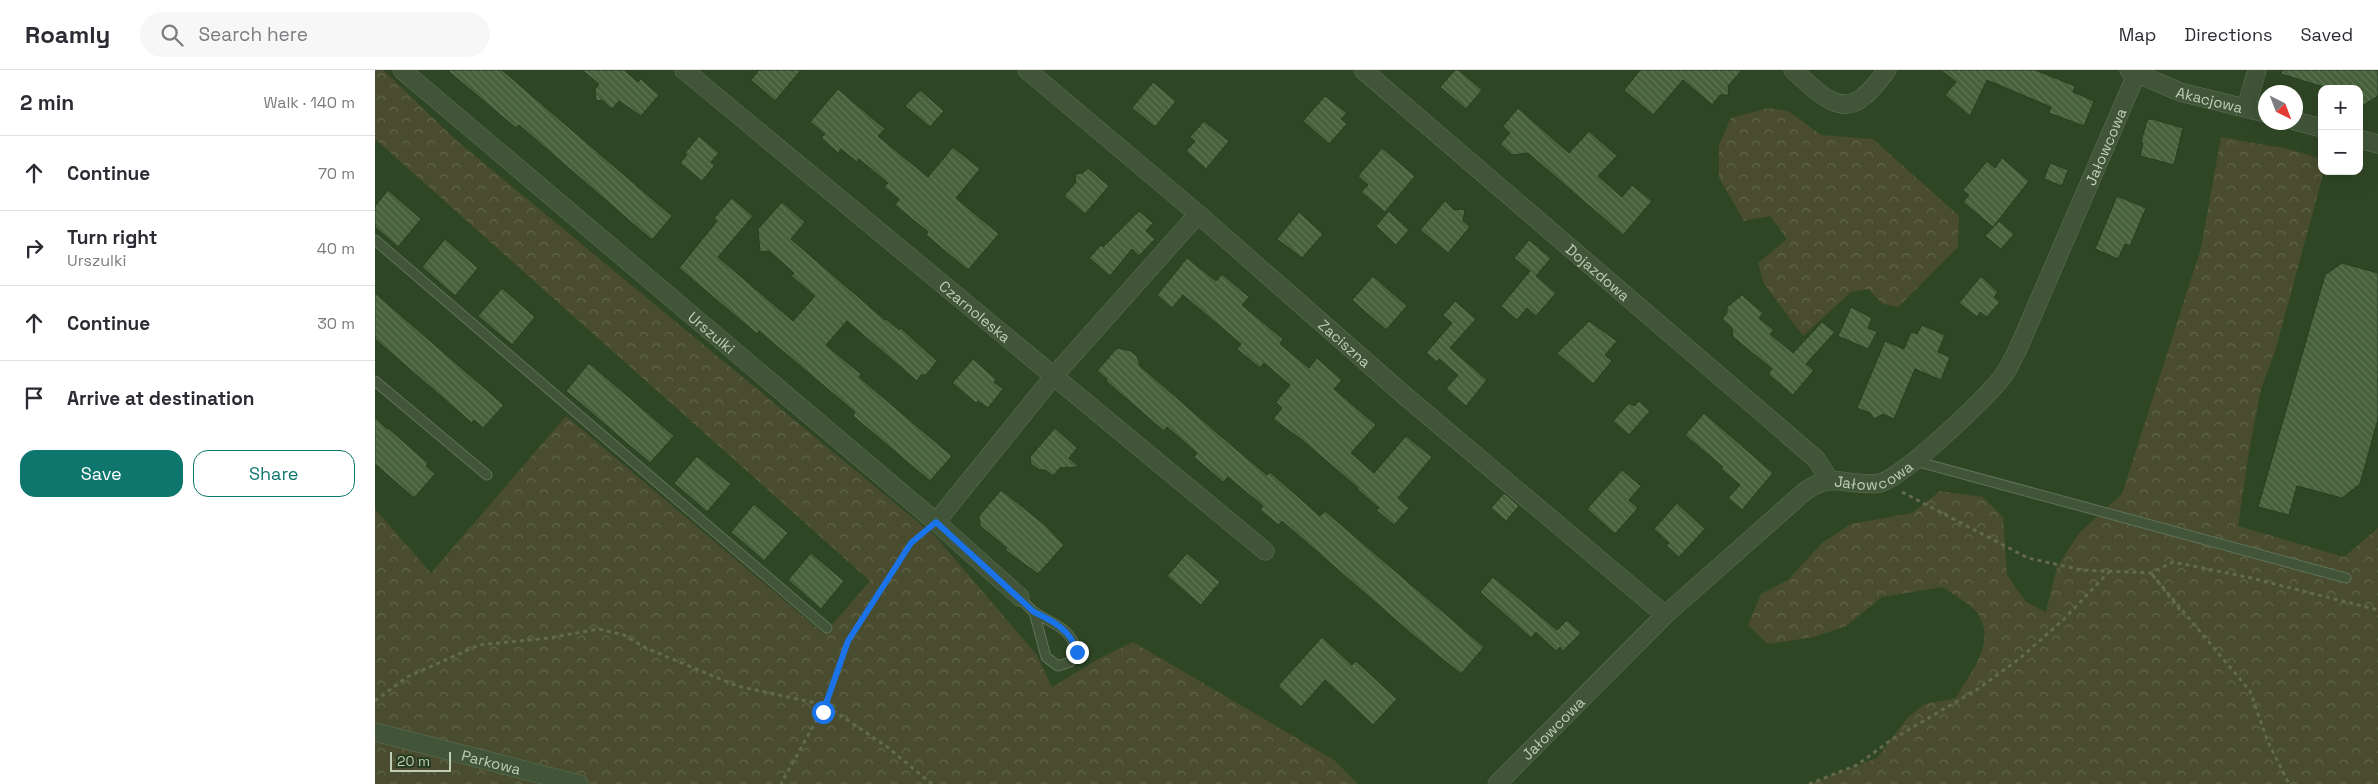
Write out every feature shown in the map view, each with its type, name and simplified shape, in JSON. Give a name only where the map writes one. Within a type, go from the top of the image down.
[{"type":"street","name":"Urszulki","points":[[402,70],[936,522],[1020,597]]},
{"type":"street","name":"Czarnoleska","points":[[684,70],[1265,551]]},
{"type":"street","name":"Zaciszna","points":[[1027,70],[1198,214],[1404,395],[1665,615]]},
{"type":"street","name":"Dojazdowa","points":[[1363,70],[1816,458],[1829,479]]},
{"type":"street","points":[[1793,70],[1831,102],[1848,105],[1863,98],[1887,70]]},
{"type":"street","points":[[2246,108],[2257,70]]},
{"type":"street","name":"Jałowcowa","points":[[1497,784],[1665,615],[1804,492],[1817,482],[1829,479],[1851,483],[1882,482],[1895,476],[1958,422],[2003,376],[2018,349],[2132,72]]},
{"type":"street","name":"Akacjowa","points":[[2132,72],[2181,92],[2258,111]]},
{"type":"street","points":[[2303,123],[2318,127]]},
{"type":"street","points":[[2363,140],[2378,144]]},
{"type":"street","points":[[936,522],[1053,377],[1198,214]]},
{"type":"street","name":"Parkowa","points":[[375,732],[579,784]]},
{"type":"lane","points":[[375,240],[827,628]]},
{"type":"lane","points":[[375,381],[487,475]]},
{"type":"lane","points":[[1915,460],[2346,578]]},
{"type":"lane","points":[[1020,597],[1034,612],[1051,620],[1074,639],[1077,652],[1070,662],[1058,666],[1046,658],[1034,612]]},
{"type":"path","points":[[1882,482],[2028,558],[2082,570],[2151,573],[2173,562],[2247,577],[2378,610]]},
{"type":"path","points":[[781,784],[825,705],[848,641],[911,543],[936,522]]},
{"type":"path","points":[[1809,784],[1857,765],[1891,740],[1978,689],[2019,659],[2062,621],[2109,571]]},
{"type":"path","points":[[2151,573],[2180,610]]},
{"type":"path","points":[[2151,573],[2250,691],[2268,742],[2289,784]]},
{"type":"path","points":[[375,701],[407,677],[479,645],[549,638],[597,629],[625,636],[646,648],[737,686],[825,705],[886,746],[932,784]]},
{"type":"green space","points":[[375,70],[383,70],[457,141],[936,537],[1036,654],[1052,687],[1098,659],[1133,642],[1334,760],[1358,784],[375,784],[375,509],[431,573],[566,416],[824,634],[870,581],[375,139]]},
{"type":"green space","points":[[1768,108],[1788,111],[1821,135],[1873,139],[1959,216],[1958,247],[1898,307],[1883,304],[1868,289],[1851,292],[1803,336],[1764,284],[1758,263],[1787,239],[1770,216],[1744,221],[1719,178],[1719,145],[1731,118]]},
{"type":"green space","points":[[2221,137],[2288,149],[2318,158],[2318,175],[2323,175],[2276,348],[2261,389],[2249,451],[2238,526],[2344,557],[2378,528],[2378,784],[1809,784],[1877,758],[1908,717],[1925,704],[1956,698],[1980,657],[1985,635],[1983,624],[1974,609],[1943,587],[1882,597],[1846,626],[1814,637],[1768,644],[1748,625],[1761,594],[1788,580],[1822,543],[1851,524],[1912,513],[1940,491],[1983,497],[2003,517],[2007,575],[2026,602],[2046,612],[2057,567],[2079,533],[2122,494],[2201,248]]},
{"type":"building","points":[[447,70],[502,70],[672,216],[652,240],[519,125],[516,128]]},
{"type":"building","points":[[582,70],[624,70],[638,82],[641,79],[659,95],[641,116],[619,101],[612,109],[602,100],[596,101],[595,89],[599,84]]},
{"type":"building","points":[[759,70],[801,70],[775,101],[751,80]]},
{"type":"building","points":[[1455,70],[1459,70],[1482,90],[1466,109],[1440,87]]},
{"type":"building","points":[[1640,70],[1742,70],[1728,86],[1729,95],[1720,95],[1712,105],[1683,80],[1653,115],[1624,90]]},
{"type":"building","points":[[1941,70],[2035,70],[2075,86],[2073,92],[2094,101],[2084,126],[2049,113],[2051,107],[1987,80],[1970,116],[1945,95],[1956,82]]},
{"type":"building","points":[[2282,70],[2378,70],[2378,96],[2363,105],[2363,85],[2318,85],[2281,74]]},
{"type":"building","points":[[1153,82],[1176,101],[1155,127],[1132,108]]},
{"type":"building","points":[[838,89],[885,129],[878,136],[928,177],[953,147],[980,169],[956,198],[999,234],[968,270],[926,235],[928,232],[895,205],[899,199],[884,187],[888,183],[859,159],[857,162],[841,149],[838,153],[821,138],[825,134],[810,122]]},
{"type":"building","points":[[920,90],[944,111],[930,127],[905,106]]},
{"type":"building","points":[[1325,96],[1347,113],[1341,119],[1347,124],[1329,144],[1303,121]]},
{"type":"building","points":[[1518,108],[1569,153],[1589,131],[1617,156],[1598,176],[1622,197],[1632,185],[1652,201],[1623,235],[1528,153],[1512,155],[1500,144],[1510,133],[1503,126]]},
{"type":"building","points":[[2152,119],[2183,128],[2174,165],[2140,156],[2143,143],[2141,142],[2147,120]]},
{"type":"building","points":[[1204,121],[1229,141],[1206,169],[1186,151],[1195,141],[1190,137]]},
{"type":"building","points":[[699,136],[719,153],[711,162],[715,165],[702,181],[680,163],[687,155],[685,153]]},
{"type":"building","points":[[1382,148],[1415,176],[1385,212],[1361,192],[1368,185],[1358,176]]},
{"type":"building","points":[[2002,158],[2029,181],[1993,227],[1963,202],[1969,195],[1963,190],[1987,161],[1995,168]]},
{"type":"building","points":[[2050,163],[2068,170],[2062,186],[2044,179]]},
{"type":"building","points":[[1088,168],[1109,186],[1085,214],[1064,196],[1076,182],[1075,174],[1083,173]]},
{"type":"building","points":[[388,190],[421,219],[398,247],[375,227],[375,206]]},
{"type":"building","points":[[2117,196],[2146,208],[2130,246],[2125,244],[2118,259],[2095,249]]},
{"type":"building","points":[[732,198],[753,216],[718,257],[793,321],[815,296],[791,276],[794,273],[769,251],[760,252],[758,229],[782,202],[805,222],[791,239],[885,320],[899,330],[901,328],[937,361],[926,375],[921,375],[917,381],[847,321],[826,345],[861,374],[859,377],[952,456],[930,481],[853,416],[855,412],[759,331],[757,334],[679,268],[717,221],[714,218]]},
{"type":"building","points":[[1445,201],[1454,210],[1465,209],[1463,221],[1470,227],[1448,253],[1420,230]]},
{"type":"building","points":[[1139,211],[1153,223],[1146,231],[1155,239],[1139,256],[1132,249],[1110,276],[1089,258],[1101,245],[1103,247]]},
{"type":"building","points":[[1389,211],[1409,230],[1396,245],[1376,226]]},
{"type":"building","points":[[1299,212],[1323,234],[1302,258],[1277,239]]},
{"type":"building","points":[[1999,221],[2014,234],[2001,249],[1985,236]]},
{"type":"building","points":[[445,239],[478,268],[455,296],[422,267]]},
{"type":"building","points":[[1529,240],[1551,258],[1536,276],[1556,293],[1536,316],[1527,308],[1517,320],[1501,306],[1530,271],[1514,258]]},
{"type":"building","points":[[1187,258],[1216,281],[1222,274],[1249,297],[1242,305],[1283,339],[1280,344],[1309,368],[1317,358],[1342,380],[1334,389],[1376,425],[1351,453],[1374,473],[1406,436],[1432,457],[1398,498],[1409,508],[1394,525],[1376,510],[1379,508],[1358,488],[1302,440],[1273,419],[1282,408],[1276,402],[1290,385],[1264,363],[1260,368],[1237,349],[1241,344],[1183,295],[1172,308],[1157,295]]},
{"type":"building","points":[[2342,263],[2378,273],[2378,419],[2360,484],[2342,498],[2297,486],[2289,515],[2258,507],[2325,275]]},
{"type":"building","points":[[1373,276],[1407,306],[1386,330],[1352,300]]},
{"type":"building","points":[[1981,276],[1998,292],[1994,297],[2000,302],[1987,317],[1980,312],[1977,317],[1959,303]]},
{"type":"building","points":[[502,288],[535,317],[512,345],[478,316]]},
{"type":"building","points":[[375,293],[504,405],[483,428],[474,420],[472,423],[375,339]]},
{"type":"building","points":[[1742,295],[1763,313],[1759,318],[1774,330],[1770,334],[1793,353],[1822,322],[1835,332],[1806,364],[1814,370],[1793,395],[1768,374],[1772,369],[1733,337],[1732,328],[1722,319],[1727,313],[1727,307]]},
{"type":"building","points":[[1455,301],[1476,319],[1450,348],[1487,380],[1466,406],[1446,389],[1458,375],[1439,359],[1437,362],[1426,353],[1452,323],[1443,315]]},
{"type":"building","points":[[1851,307],[1872,318],[1868,328],[1877,332],[1868,349],[1838,336]]},
{"type":"building","points":[[1589,321],[1617,341],[1605,355],[1612,361],[1593,384],[1557,353]]},
{"type":"building","points":[[1922,325],[1945,335],[1938,352],[1950,357],[1941,380],[1915,369],[1894,419],[1883,414],[1874,419],[1870,413],[1857,408],[1885,341],[1904,349],[1911,332],[1917,334]]},
{"type":"building","points":[[1117,348],[1131,351],[1137,356],[1140,366],[1230,444],[1267,475],[1270,472],[1320,516],[1325,511],[1484,647],[1461,674],[1413,635],[1282,521],[1279,525],[1260,510],[1263,506],[1228,477],[1223,482],[1194,457],[1197,453],[1167,427],[1164,431],[1106,381],[1107,379],[1097,371]]},
{"type":"building","points":[[973,359],[996,379],[994,382],[1003,389],[988,408],[978,401],[976,403],[952,383]]},
{"type":"building","points":[[589,363],[674,436],[650,463],[566,391]]},
{"type":"building","points":[[1639,401],[1650,411],[1629,435],[1613,421],[1629,403],[1634,406]]},
{"type":"building","points":[[1704,413],[1773,473],[1742,510],[1728,498],[1740,485],[1721,469],[1723,467],[1685,435]]},
{"type":"building","points":[[375,417],[428,463],[426,466],[435,474],[414,498],[375,464]]},
{"type":"building","points":[[1055,428],[1077,448],[1069,458],[1079,467],[1060,468],[1053,476],[1031,464],[1030,457]]},
{"type":"building","points":[[697,456],[731,484],[707,512],[674,483]]},
{"type":"building","points":[[1622,470],[1641,486],[1629,500],[1638,508],[1615,534],[1587,509]]},
{"type":"building","points":[[1001,490],[1044,524],[1064,545],[1038,574],[1005,550],[1007,548],[980,526],[979,516]]},
{"type":"building","points":[[1504,493],[1519,506],[1506,521],[1491,508]]},
{"type":"building","points":[[1677,503],[1705,529],[1679,557],[1666,545],[1669,543],[1654,529]]},
{"type":"building","points":[[754,504],[788,533],[764,561],[731,532]]},
{"type":"building","points":[[811,553],[844,581],[821,609],[788,580]]},
{"type":"building","points":[[1187,553],[1220,582],[1201,605],[1167,576]]},
{"type":"building","points":[[1493,577],[1557,630],[1567,620],[1581,633],[1563,651],[1560,647],[1556,651],[1536,632],[1531,638],[1480,592]]},
{"type":"building","points":[[1322,637],[1352,665],[1356,661],[1397,699],[1373,725],[1325,680],[1301,707],[1278,686]]},
{"type":"route","points":[[823,712],[848,641],[911,543],[936,522],[1020,597],[1034,612],[1051,620],[1074,639],[1077,652]]}]
